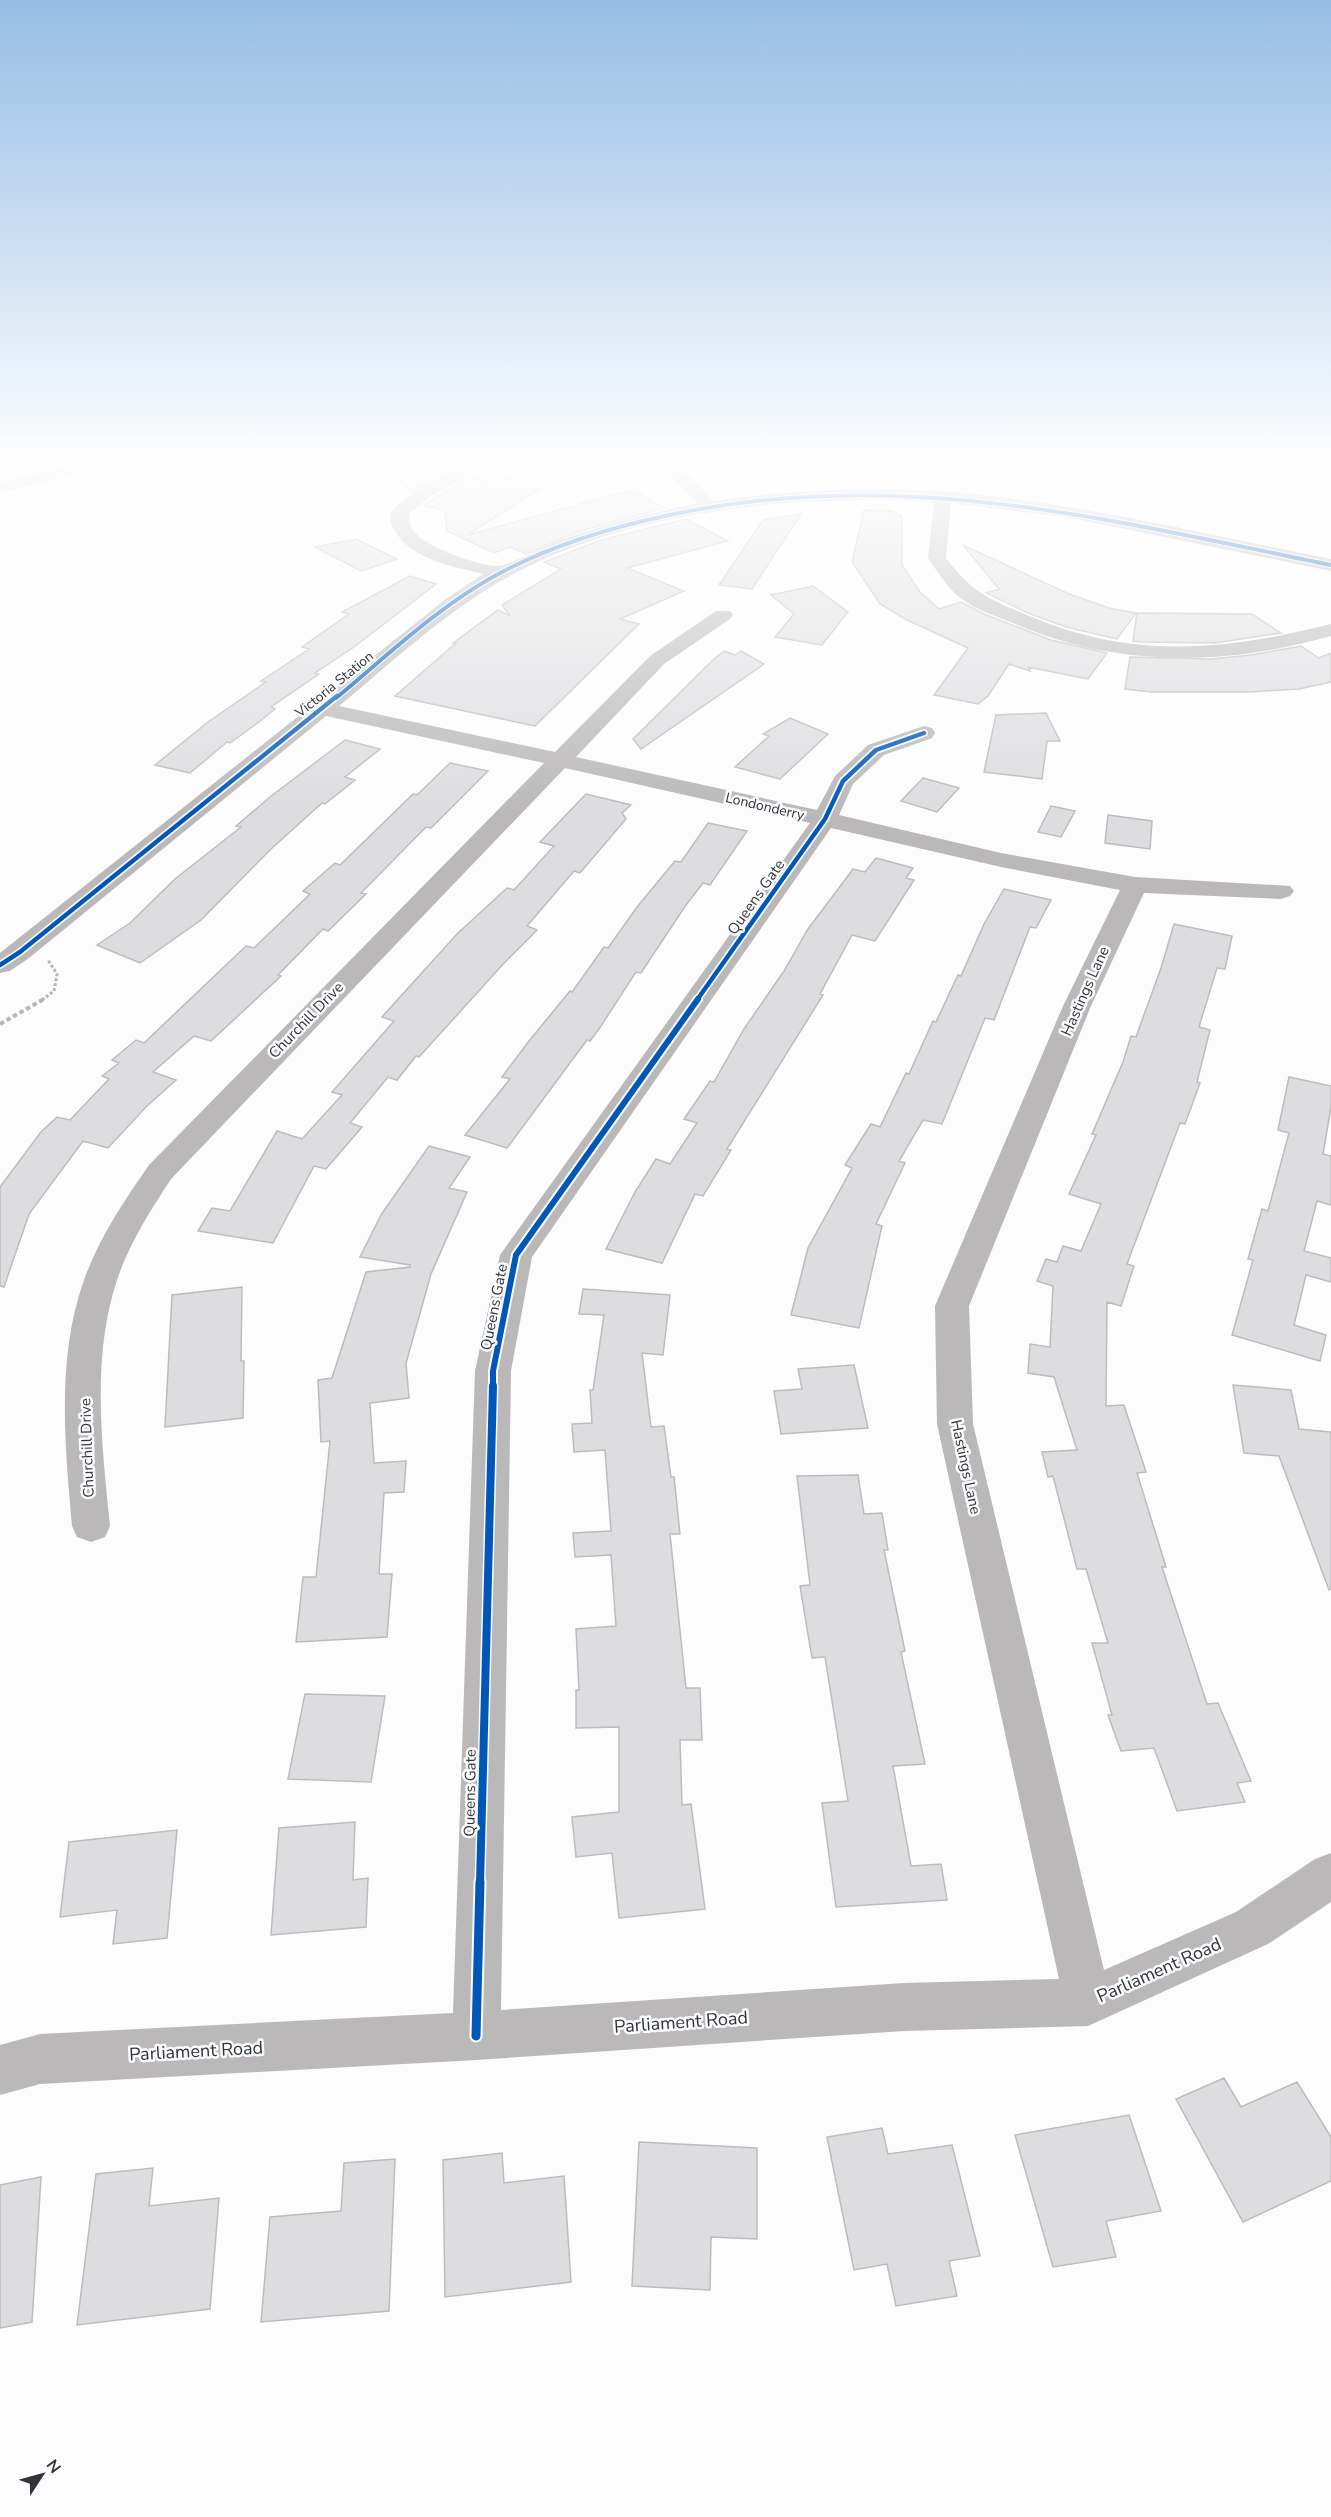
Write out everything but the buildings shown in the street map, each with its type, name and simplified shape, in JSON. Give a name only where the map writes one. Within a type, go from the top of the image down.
[{"type":"street","name":"Victoria Station","points":[[0,965],[25,948],[453,603],[491,578]]},
{"type":"street","points":[[954,578],[967,594],[1023,622],[1088,643],[1169,653],[1235,652],[1293,642],[1331,630]]},
{"type":"street","name":"Churchill Drive","points":[[91,1526],[83,1444],[86,1350],[98,1288],[137,1207],[160,1172],[657,660],[723,615]]},
{"type":"street","name":"Londonderry","points":[[323,709],[1001,860],[1135,885],[1281,891]]},
{"type":"street","name":"Queens Gate","points":[[476,2036],[493,1371],[516,1256],[825,819],[843,780],[876,750],[924,733]]},
{"type":"street","name":"Hastings Lane","points":[[1088,2002],[955,1424],[952,1306],[1077,1006],[1135,885]]},
{"type":"street","name":"Parliament Road","points":[[0,2070],[40,2059],[476,2036],[904,2007],[1088,2002],[1252,1928],[1331,1875]]},
{"type":"path","points":[[0,1024],[34,1006],[54,991],[57,974],[48,959],[25,948]]},
{"type":"cycle path","points":[[0,965],[20,952],[453,603],[491,578]]},
{"type":"cycle path","points":[[476,2036],[493,1371],[516,1255],[825,819],[843,781],[876,750],[924,733]]}]
